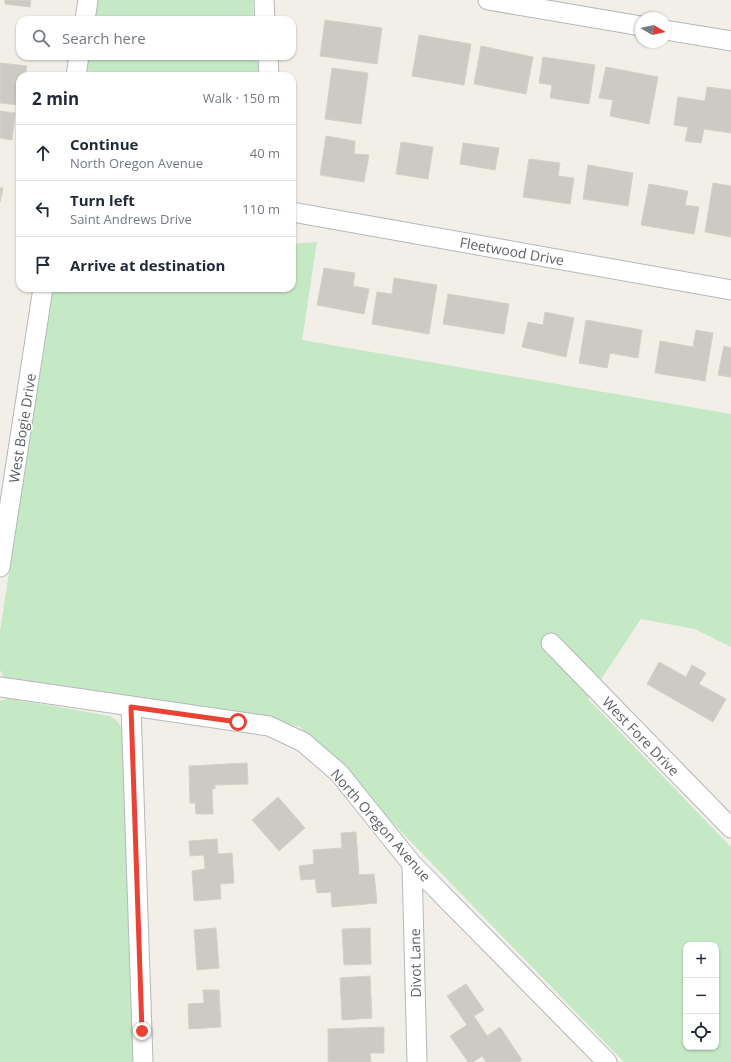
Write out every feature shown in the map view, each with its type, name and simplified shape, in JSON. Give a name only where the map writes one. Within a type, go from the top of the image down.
[{"type":"street","points":[[86,16],[88,0]]},
{"type":"street","points":[[264,0],[265,16]]},
{"type":"street","points":[[488,0],[635,25]]},
{"type":"street","points":[[671,31],[731,41]]},
{"type":"street","points":[[77,72],[79,60]]},
{"type":"street","points":[[268,60],[269,72]]},
{"type":"street","name":"Fleetwood Drive","points":[[296,213],[731,290]]},
{"type":"street","name":"West Bogie Drive","points":[[0,567],[42,292]]},
{"type":"street","name":"West Fore Drive","points":[[551,643],[731,828]]},
{"type":"street","name":"North Oregon Avenue","points":[[0,687],[269,726],[303,742],[339,774],[412,864],[607,1062]]},
{"type":"street","points":[[131,707],[143,1062]]},
{"type":"street","name":"Divot Lane","points":[[412,864],[417,1062]]},
{"type":"green space","points":[[97,0],[253,0],[254,16],[95,16]]},
{"type":"green space","points":[[88,60],[257,60],[259,72],[87,72]]},
{"type":"green space","points":[[317,242],[302,340],[731,414],[731,647],[695,629],[641,619],[588,699],[731,847],[731,1062],[624,1062],[300,727],[259,715],[4,678],[0,670],[0,631],[52,292],[296,292],[296,244]]},
{"type":"green space","points":[[7,698],[110,716],[117,721],[123,730],[135,1062],[0,1062],[0,701]]},
{"type":"building","points":[[5,0],[31,0],[30,7],[5,4]]},
{"type":"building","points":[[325,20],[382,28],[377,64],[320,56]]},
{"type":"building","points":[[419,35],[471,44],[464,85],[412,76]]},
{"type":"building","points":[[481,46],[533,57],[526,94],[474,84]]},
{"type":"building","points":[[543,57],[595,65],[589,104],[550,98],[552,85],[539,83]]},
{"type":"building","points":[[0,63],[27,66],[26,72],[16,72],[16,105],[0,103]]},
{"type":"building","points":[[606,67],[658,77],[649,124],[610,116],[613,100],[599,98]]},
{"type":"building","points":[[332,68],[368,73],[361,124],[325,119]]},
{"type":"building","points":[[707,87],[731,90],[731,133],[704,129],[701,143],[685,141],[688,127],[674,125],[678,97],[705,101]]},
{"type":"building","points":[[0,111],[15,113],[12,140],[0,138]]},
{"type":"building","points":[[326,136],[355,141],[354,154],[369,155],[364,182],[320,175]]},
{"type":"building","points":[[401,142],[433,147],[428,179],[396,174]]},
{"type":"building","points":[[463,143],[499,148],[495,170],[460,164]]},
{"type":"building","points":[[529,159],[560,163],[558,176],[574,178],[570,204],[523,197]]},
{"type":"building","points":[[588,165],[633,173],[628,206],[583,199]]},
{"type":"building","points":[[713,183],[731,186],[731,237],[705,232]]},
{"type":"building","points":[[649,184],[688,191],[685,205],[699,207],[694,234],[641,225]]},
{"type":"building","points":[[0,188],[3,188],[0,202]]},
{"type":"building","points":[[324,268],[355,273],[353,286],[369,289],[364,314],[317,305]]},
{"type":"building","points":[[394,278],[437,285],[429,334],[372,324],[377,292],[392,294]]},
{"type":"building","points":[[448,294],[509,304],[504,334],[443,324]]},
{"type":"building","points":[[545,312],[574,318],[566,357],[522,347],[528,322],[543,325]]},
{"type":"building","points":[[586,320],[642,330],[638,358],[610,353],[607,368],[579,363]]},
{"type":"building","points":[[696,330],[713,333],[705,381],[655,373],[660,341],[693,347]]},
{"type":"building","points":[[724,346],[731,348],[731,377],[718,375]]},
{"type":"building","points":[[659,662],[686,677],[692,665],[706,673],[699,684],[726,699],[713,722],[647,684]]},
{"type":"building","points":[[247,763],[248,784],[215,785],[215,789],[212,789],[213,814],[196,814],[195,803],[190,803],[189,766]]},
{"type":"building","points":[[278,797],[305,828],[279,851],[252,820]]},
{"type":"building","points":[[356,832],[359,875],[374,874],[377,903],[332,907],[331,892],[317,893],[315,879],[301,880],[299,866],[314,864],[313,850],[342,848],[341,833]]},
{"type":"building","points":[[217,839],[218,854],[232,853],[234,883],[220,884],[221,899],[194,901],[192,871],[205,869],[204,855],[190,856],[189,841]]},
{"type":"building","points":[[216,928],[219,968],[197,970],[194,930]]},
{"type":"building","points":[[370,928],[371,964],[344,965],[342,929]]},
{"type":"building","points":[[370,976],[372,1018],[342,1020],[340,978]]},
{"type":"building","points":[[466,984],[484,1010],[474,1016],[487,1036],[500,1027],[522,1060],[519,1062],[486,1062],[482,1056],[473,1062],[468,1062],[450,1036],[467,1025],[447,996]]},
{"type":"building","points":[[203,990],[219,990],[221,1027],[189,1029],[188,1004],[204,1003]]},
{"type":"building","points":[[384,1027],[384,1053],[370,1053],[371,1062],[328,1062],[328,1029]]},
{"type":"route","points":[[142,1031],[131,707],[238,722]]}]
